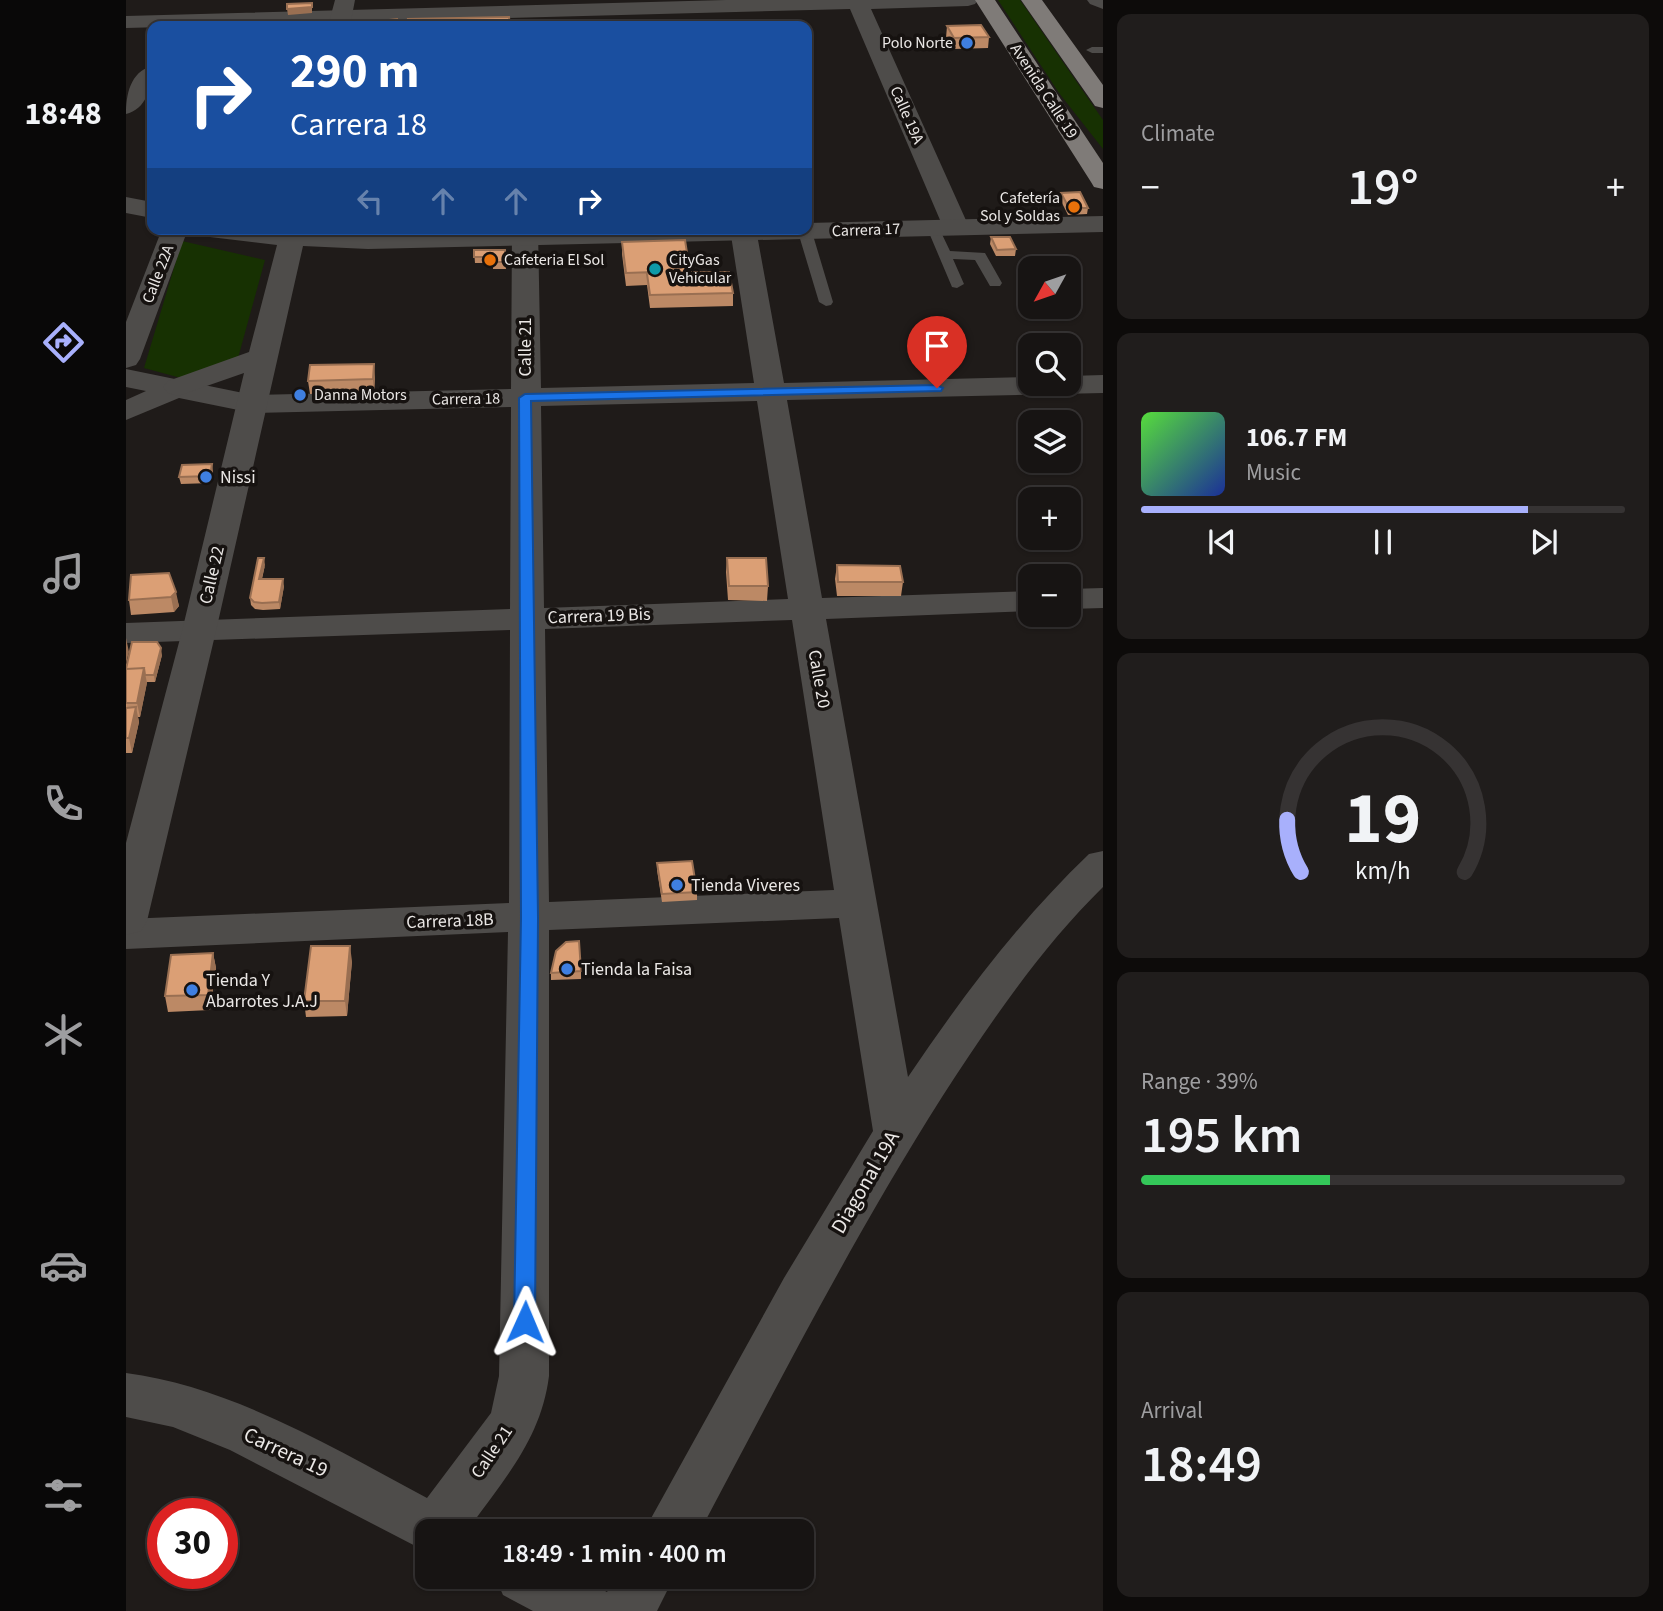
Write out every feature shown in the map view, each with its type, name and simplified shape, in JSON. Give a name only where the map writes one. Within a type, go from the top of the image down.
[{"type":"main road","name":"Avenida Calle 19","points":[[985,0],[1103,183]]},
{"type":"main road","points":[[1031,0],[1103,101]]},
{"type":"street","points":[[220,21],[342,14],[691,11],[968,0]]},
{"type":"street","points":[[1097,0],[1103,3]]},
{"type":"street","name":"Calle 19A","points":[[858,3],[945,228]]},
{"type":"street","points":[[126,22],[147,23]]},
{"type":"street","points":[[130,117],[147,83]]},
{"type":"street","points":[[126,205],[147,209]]},
{"type":"street","points":[[126,216],[147,219]]},
{"type":"street","name":"Carrera 17","points":[[812,232],[1103,223]]},
{"type":"street","name":"Calle 22A","points":[[126,359],[173,235]]},
{"type":"street","name":"Calle 22","points":[[126,921],[199,631],[286,255],[295,235]]},
{"type":"street","name":"Carrera 17","points":[[305,235],[368,241],[486,235]]},
{"type":"street","name":"Calle 21","points":[[446,1519],[511,1427],[520,1405],[524,1376],[529,918],[525,235]]},
{"type":"street","name":"Calle 20","points":[[745,235],[895,1130]]},
{"type":"street","points":[[126,411],[178,387],[264,356]]},
{"type":"street","name":"Carrera 18","points":[[126,378],[253,404],[1103,384]]},
{"type":"street","points":[[1081,599],[1103,598]]},
{"type":"street","name":"Carrera 19 Bis","points":[[126,633],[1018,601]]},
{"type":"street","name":"Diagonal 19A","points":[[678,1519],[895,1130],[994,985],[1071,893],[1103,864]]},
{"type":"street","name":"Carrera 18B","points":[[126,934],[857,902]]},
{"type":"street","name":"Carrera 19","points":[[126,1395],[171,1404],[209,1417],[306,1460],[415,1519]]},
{"type":"street","points":[[546,1589],[588,1611]]},
{"type":"street","points":[[627,1611],[639,1589]]},
{"type":"lane","points":[[945,228],[945,255],[957,284]]},
{"type":"lane","points":[[805,235],[826,302]]},
{"type":"lane","points":[[945,255],[980,256],[995,283]]},
{"type":"green space","points":[[998,0],[1020,0],[1103,120],[1103,149],[1059,93]]},
{"type":"green space","points":[[182,241],[265,260],[238,358],[181,378],[144,368]]},
{"type":"building","points":[[312,3],[312,7],[287,9],[287,4]]},
{"type":"building","points":[[509,17],[509,21],[408,21]]},
{"type":"building","points":[[981,25],[989,37],[954,38],[947,26]]},
{"type":"building","points":[[1080,192],[1088,208],[1069,208],[1061,193]]},
{"type":"building","points":[[991,237],[1010,237],[1016,249],[997,250]]},
{"type":"building","points":[[685,240],[690,272],[729,272],[733,293],[650,295],[647,274],[654,272],[626,273],[622,242]]},
{"type":"building","points":[[474,250],[505,250],[506,262],[493,262],[493,257],[474,257]]},
{"type":"building","points":[[374,364],[373,379],[308,381],[310,365]]},
{"type":"building","points":[[212,464],[210,476],[179,477],[182,465]]},
{"type":"building","points":[[258,558],[264,558],[259,579],[283,579],[279,602],[254,602],[250,598]]},
{"type":"building","points":[[727,558],[766,558],[768,586],[729,586]]},
{"type":"building","points":[[837,565],[900,566],[903,582],[838,582]]},
{"type":"building","points":[[169,573],[176,592],[171,597],[129,600],[131,575]]},
{"type":"building","points":[[132,642],[157,642],[161,648],[154,675],[145,675],[144,668],[126,669]]},
{"type":"building","points":[[144,668],[137,703],[126,703],[126,669]]},
{"type":"building","points":[[136,707],[129,738],[126,738],[126,708]]},
{"type":"building","name":"Tienda Viveres","points":[[692,861],[697,892],[662,894],[657,863]]},
{"type":"building","name":"Tienda la Faisa","points":[[579,941],[581,971],[551,973],[556,951],[566,942]]},
{"type":"building","points":[[311,946],[350,946],[345,1001],[304,1001]]},
{"type":"building","points":[[213,953],[208,995],[165,996],[171,955]]},
{"type":"place","name":"Polo Norte","points":[[967,43]]},
{"type":"place","name":"Cafetería Sol y Soldas","points":[[1074,207]]},
{"type":"place","name":"Cafeteria El Sol","points":[[490,260]]},
{"type":"place","name":"CityGas Vehicular","points":[[655,269]]},
{"type":"place","name":"Danna Motors","points":[[300,395]]},
{"type":"place","name":"Nissi","points":[[206,477]]},
{"type":"place","name":"Tienda Viveres","points":[[677,885]]},
{"type":"place","name":"Tienda la Faisa","points":[[567,969]]},
{"type":"place","name":"Tienda Y Abarrotes J.A.J","points":[[192,990]]},
{"type":"route","points":[[525,1322],[529,918],[529,619],[525,398],[937,388]]}]
